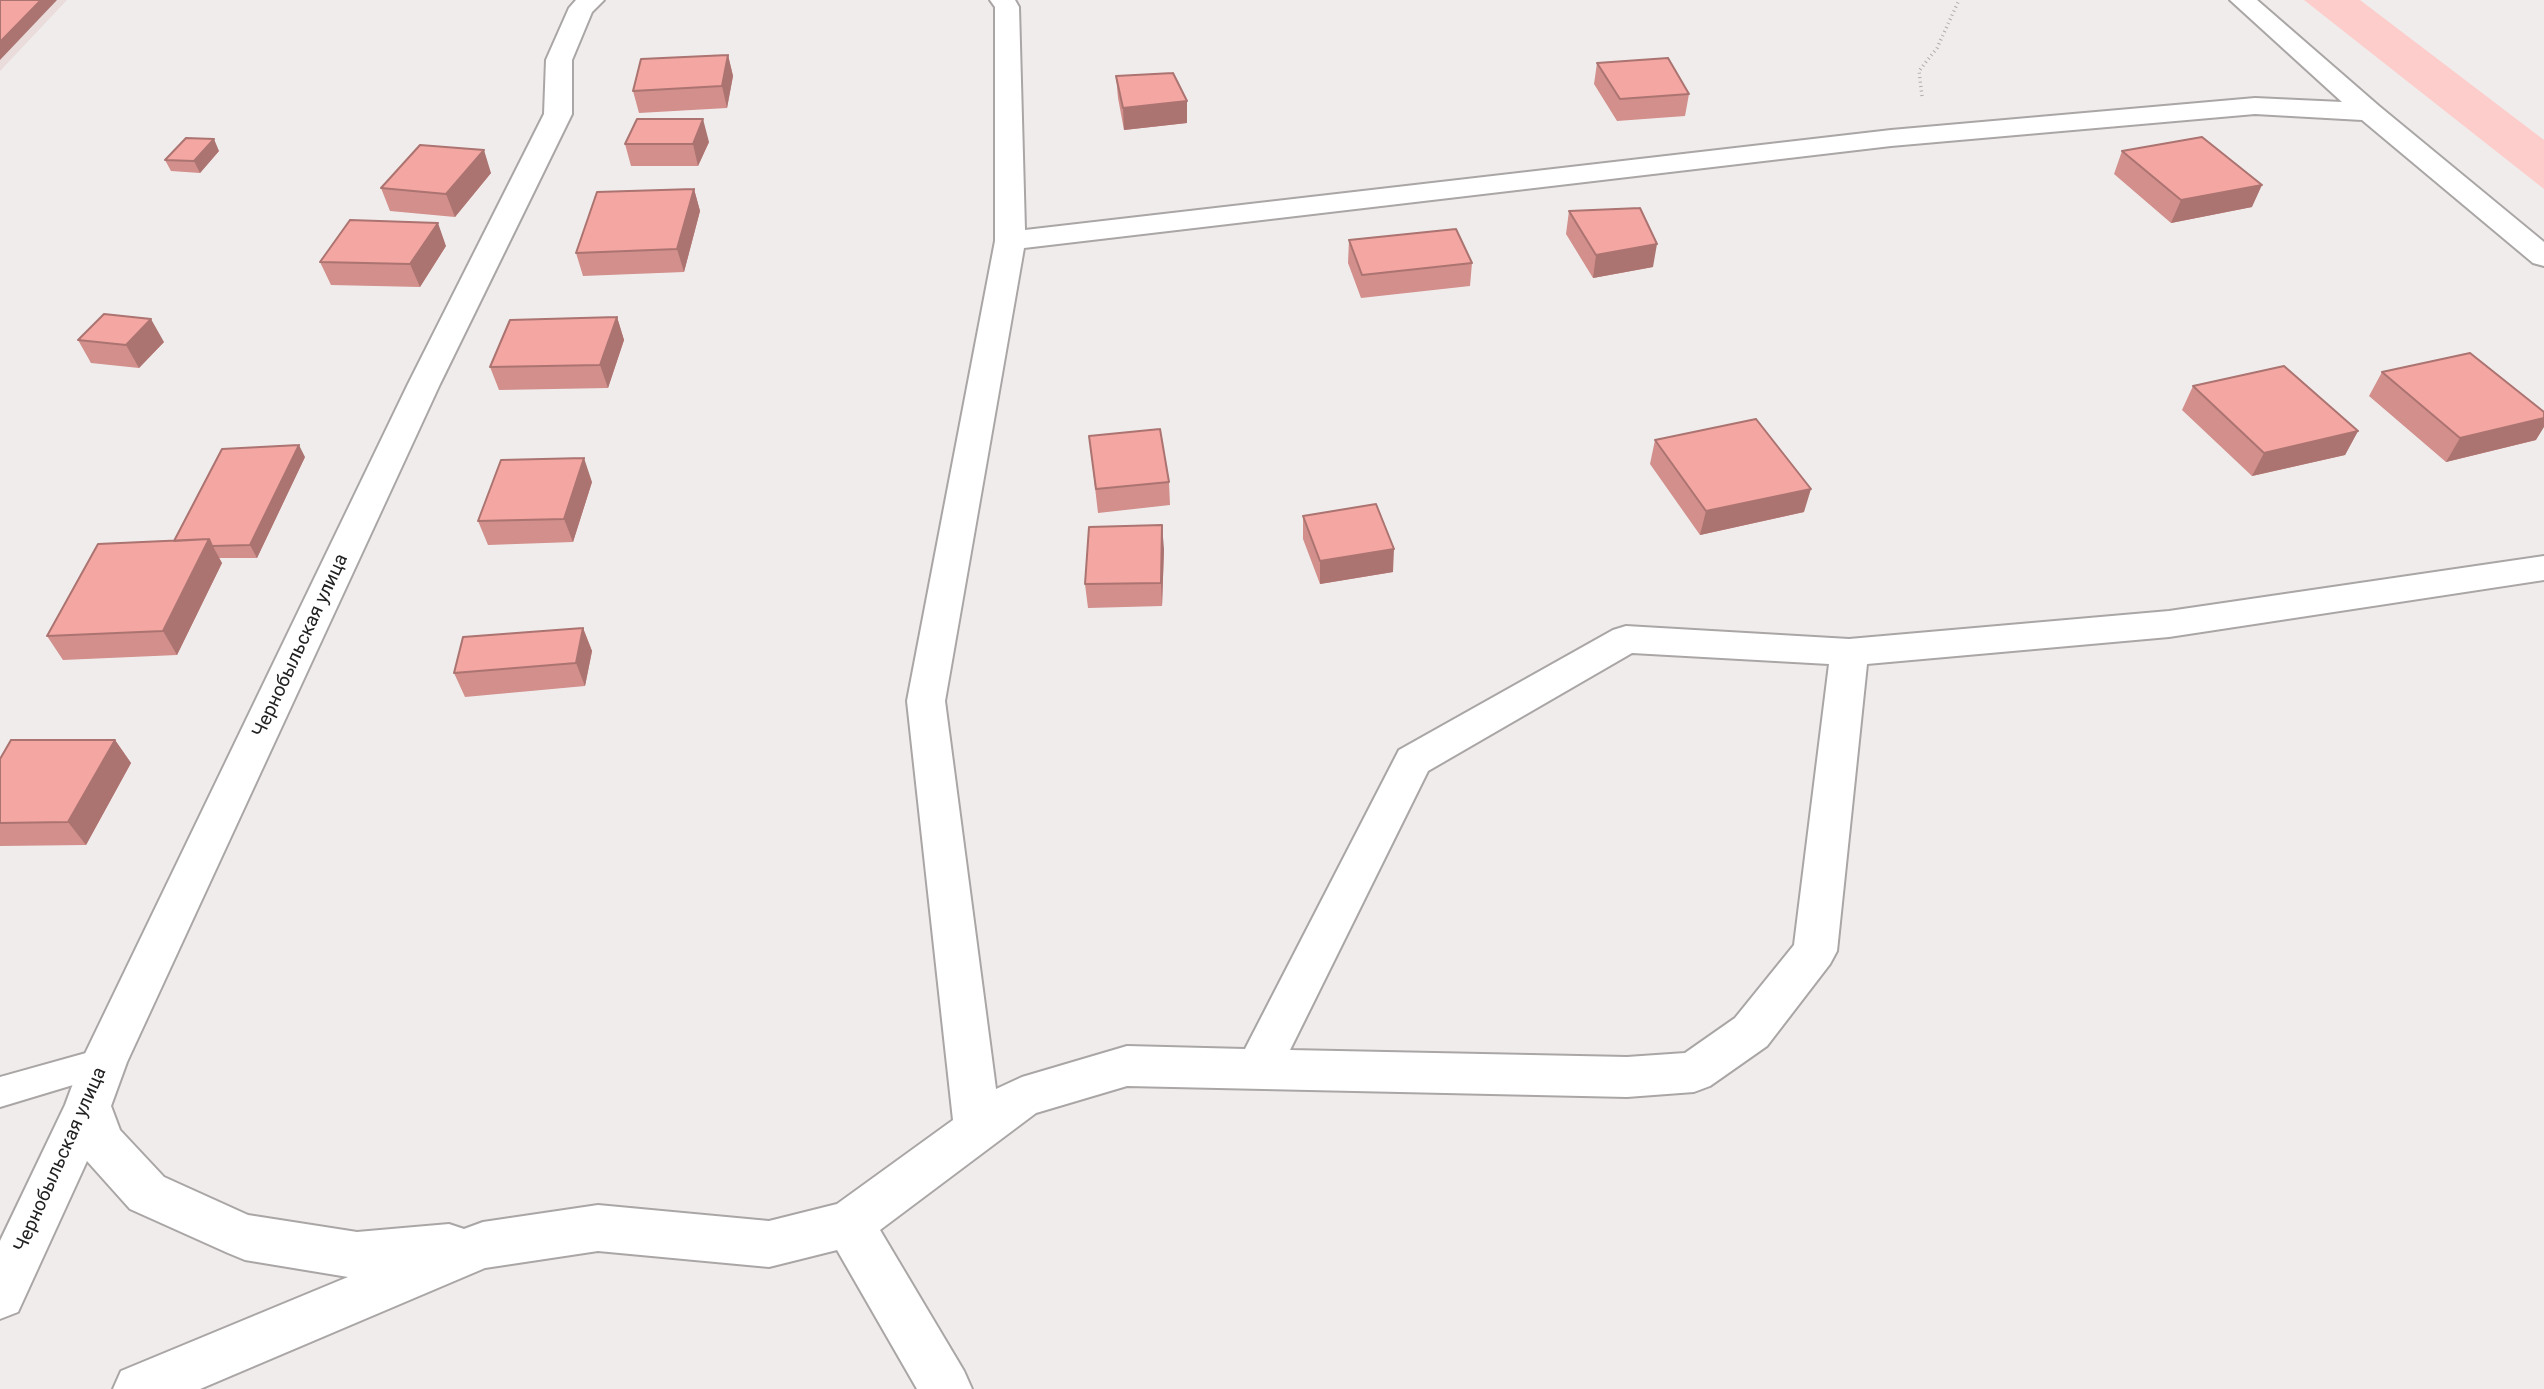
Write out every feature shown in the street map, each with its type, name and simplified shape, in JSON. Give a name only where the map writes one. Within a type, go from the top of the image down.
[{"type":"street","name":"Чернобыльская улица","points":[[0,1295],[88,1107],[104,1062],[424,384],[558,114],[559,60],[581,8],[592,0]]},
{"type":"street","points":[[978,1130],[926,701],[1010,241],[1007,7],[1002,0]]},
{"type":"street","points":[[2242,0],[2369,112],[2544,257]]},
{"type":"street","points":[[1010,241],[1936,134],[2255,106],[2369,112]]},
{"type":"street","points":[[1258,1068],[1413,761],[1626,639],[1849,652],[2169,624],[2544,568]]},
{"type":"street","points":[[88,1107],[100,1142],[147,1193],[245,1237],[357,1255],[483,1245],[598,1228],[769,1244],[849,1224],[1022,1097],[1127,1066],[1627,1077],[1694,1072],[1751,1032],[1815,951],[1849,652]]},
{"type":"street","points":[[849,1224],[946,1389]]},
{"type":"street","points":[[139,1389],[483,1245]]},
{"type":"lane","points":[[0,1092],[104,1062]]},
{"type":"path","points":[[1936,134],[1920,91],[1919,71],[1942,38],[1959,0]]},
{"type":"shaded area","points":[[0,0],[67,0],[0,71]]},
{"type":"shaded area","points":[[2304,0],[2360,0],[2544,140],[2544,189]]},
{"type":"building","points":[[0,0],[41,0],[0,42]]},
{"type":"building","points":[[728,55],[722,86],[633,91],[641,59]]},
{"type":"building","points":[[1668,58],[1689,94],[1620,99],[1597,63]]},
{"type":"building","points":[[1173,73],[1187,101],[1123,108],[1116,76]]},
{"type":"building","points":[[637,119],[703,119],[693,144],[625,144]]},
{"type":"building","points":[[2202,137],[2262,185],[2181,200],[2122,151]]},
{"type":"building","points":[[186,138],[214,139],[194,161],[165,160]]},
{"type":"building","points":[[420,145],[484,150],[446,194],[381,188]]},
{"type":"building","points":[[694,189],[677,249],[576,253],[597,192]]},
{"type":"building","points":[[1640,208],[1657,244],[1596,255],[1569,211]]},
{"type":"building","points":[[350,220],[438,223],[410,264],[320,262]]},
{"type":"building","points":[[1456,229],[1472,263],[1362,275],[1349,240]]},
{"type":"building","points":[[104,314],[151,319],[126,345],[78,340]]},
{"type":"building","points":[[617,317],[600,365],[490,367],[510,320]]},
{"type":"building","points":[[2470,353],[2544,412],[2544,418],[2460,438],[2382,372]]},
{"type":"building","points":[[2284,366],[2358,431],[2264,453],[2193,386]]},
{"type":"building","points":[[1756,419],[1811,489],[1706,511],[1655,440]]},
{"type":"building","points":[[1160,429],[1169,482],[1096,489],[1089,436]]},
{"type":"building","points":[[299,445],[250,545],[212,546],[209,539],[174,541],[222,449]]},
{"type":"building","points":[[584,458],[564,519],[478,521],[501,460]]},
{"type":"building","points":[[1376,504],[1394,549],[1320,561],[1303,516]]},
{"type":"building","points":[[1162,525],[1161,583],[1085,584],[1089,527]]},
{"type":"building","points":[[209,539],[163,631],[47,636],[98,544]]},
{"type":"building","points":[[583,628],[576,663],[454,673],[463,637]]},
{"type":"building","points":[[11,740],[115,740],[68,822],[0,823],[0,759]]}]
